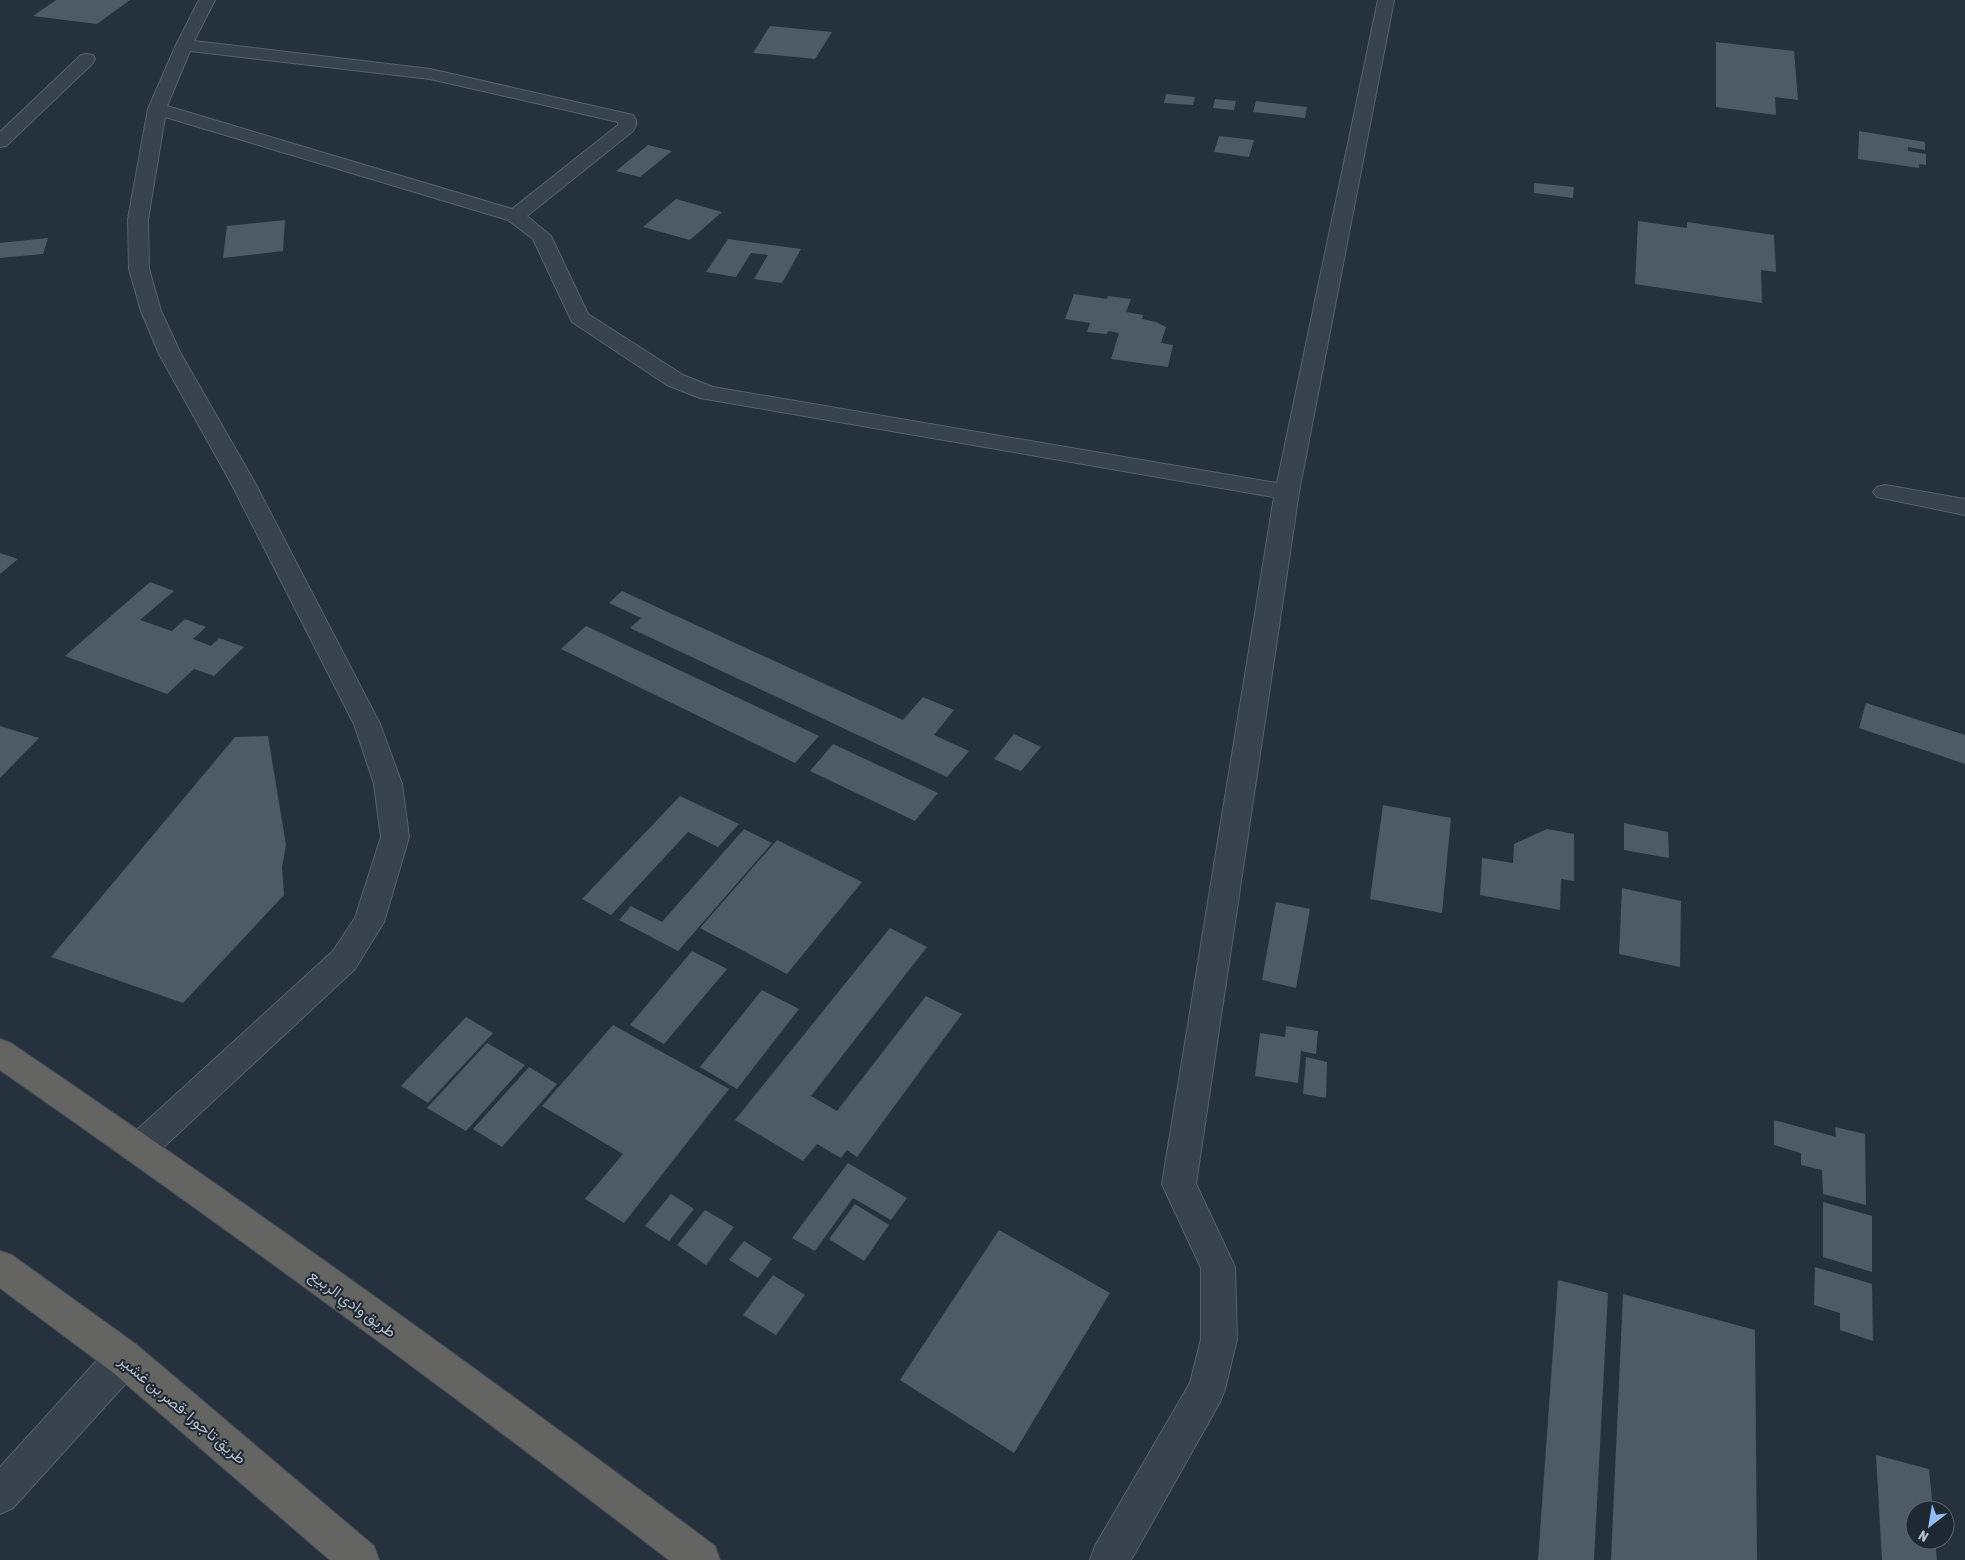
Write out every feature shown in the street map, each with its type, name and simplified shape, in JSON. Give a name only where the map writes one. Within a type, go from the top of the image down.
[{"type":"highway","name":"طريق وادي الربيع","points":[[0,1053],[140,1148],[571,1460],[701,1560]]},
{"type":"highway","name":"طريق تاجورا -قصر بن غشير","points":[[0,1268],[124,1358],[360,1560]]},
{"type":"street","points":[[140,1148],[344,960],[369,922],[380,892],[395,837],[388,784],[367,724],[243,483],[170,354],[151,311],[139,269],[138,219],[158,108],[184,45],[207,0]]},
{"type":"street","points":[[1109,1560],[1207,1389],[1219,1339],[1218,1267],[1179,1184],[1286,492],[1386,0]]},
{"type":"street","points":[[184,45],[430,74],[627,119],[626,127],[515,216]]},
{"type":"street","points":[[0,142],[87,59]]},
{"type":"street","points":[[158,108],[515,216],[541,236],[578,318],[675,380],[708,392],[1286,492]]},
{"type":"street","points":[[1885,492],[1965,507]]},
{"type":"street","points":[[0,1495],[124,1358]]},
{"type":"building","points":[[56,0],[130,0],[97,24],[33,16]]},
{"type":"building","points":[[770,26],[832,32],[815,59],[753,53]]},
{"type":"building","points":[[1716,42],[1794,51],[1798,100],[1775,97],[1776,115],[1716,107]]},
{"type":"building","points":[[1166,94],[1195,97],[1193,105],[1164,103]]},
{"type":"building","points":[[1215,99],[1236,101],[1234,110],[1213,108]]},
{"type":"building","points":[[1256,101],[1307,107],[1305,118],[1253,112]]},
{"type":"building","points":[[1859,131],[1925,142],[1925,150],[1908,147],[1908,151],[1926,154],[1926,165],[1919,164],[1919,168],[1858,159]]},
{"type":"building","points":[[1219,136],[1254,140],[1249,157],[1214,152]]},
{"type":"building","points":[[648,145],[672,151],[640,177],[616,171]]},
{"type":"building","points":[[1534,183],[1574,187],[1573,198],[1534,193]]},
{"type":"building","points":[[676,199],[722,212],[690,240],[643,227]]},
{"type":"building","points":[[285,220],[283,251],[223,258],[227,226]]},
{"type":"building","points":[[1638,221],[1687,228],[1687,222],[1774,235],[1776,272],[1761,270],[1762,303],[1635,284]]},
{"type":"building","points":[[48,238],[43,254],[0,258],[0,243]]},
{"type":"building","points":[[728,239],[801,249],[782,283],[754,279],[768,255],[751,253],[736,277],[706,272]]},
{"type":"building","points":[[1074,294],[1107,299],[1108,296],[1131,299],[1126,312],[1143,315],[1142,319],[1156,322],[1166,327],[1161,343],[1173,345],[1168,367],[1111,359],[1119,333],[1108,331],[1107,334],[1087,332],[1090,323],[1065,319]]},
{"type":"building","points":[[0,553],[18,559],[0,574]]},
{"type":"building","points":[[150,582],[174,591],[140,620],[172,631],[185,619],[206,627],[193,639],[211,646],[219,638],[244,647],[214,676],[194,669],[167,694],[65,656]]},
{"type":"building","points":[[622,591],[903,720],[923,697],[954,710],[934,735],[969,751],[947,777],[630,628],[641,618],[609,603]]},
{"type":"building","points":[[586,626],[819,736],[795,763],[561,649]]},
{"type":"building","points":[[1866,703],[1965,735],[1965,764],[1859,728]]},
{"type":"building","points":[[0,726],[39,738],[0,778]]},
{"type":"building","points":[[1014,734],[1041,747],[1021,771],[994,759]]},
{"type":"building","points":[[268,736],[286,845],[282,867],[284,895],[183,1003],[51,957],[235,737]]},
{"type":"building","points":[[833,744],[938,793],[915,821],[810,771]]},
{"type":"building","points":[[680,796],[739,824],[718,847],[688,832],[611,915],[582,899]]},
{"type":"building","points":[[1383,805],[1451,818],[1442,913],[1370,899]]},
{"type":"building","points":[[1624,823],[1668,832],[1669,858],[1624,850]]},
{"type":"building","points":[[744,829],[772,843],[678,951],[619,920],[631,906],[662,922]]},
{"type":"building","points":[[1547,829],[1574,834],[1574,881],[1561,879],[1560,910],[1480,895],[1482,858],[1513,863],[1514,844]]},
{"type":"building","points":[[777,840],[862,882],[787,974],[700,928]]},
{"type":"building","points":[[1622,888],[1681,901],[1680,967],[1619,954]]},
{"type":"building","points":[[1276,902],[1310,909],[1296,988],[1262,980]]},
{"type":"building","points":[[890,928],[927,947],[811,1096],[837,1111],[926,996],[962,1014],[857,1157],[847,1150],[841,1158],[817,1144],[803,1161],[735,1120]]},
{"type":"building","points":[[692,951],[727,969],[664,1044],[630,1025]]},
{"type":"building","points":[[762,990],[799,1009],[737,1089],[700,1067]]},
{"type":"building","points":[[466,1017],[493,1033],[428,1103],[401,1086]]},
{"type":"building","points":[[613,1025],[729,1089],[624,1223],[585,1199],[623,1154],[542,1106]]},
{"type":"building","points":[[1286,1026],[1318,1031],[1316,1054],[1301,1051],[1298,1083],[1255,1076],[1260,1033],[1285,1037]]},
{"type":"building","points":[[487,1043],[525,1065],[466,1131],[427,1108]]},
{"type":"building","points":[[1306,1057],[1327,1062],[1326,1098],[1303,1094]]},
{"type":"building","points":[[529,1067],[557,1084],[502,1147],[473,1129]]},
{"type":"building","points":[[1774,1120],[1836,1137],[1835,1127],[1865,1134],[1866,1205],[1823,1194],[1822,1170],[1801,1165],[1801,1153],[1774,1145]]},
{"type":"building","points":[[848,1163],[907,1198],[891,1220],[853,1198],[815,1251],[792,1238]]},
{"type":"building","points":[[671,1194],[694,1209],[669,1241],[645,1226]]},
{"type":"building","points":[[1823,1202],[1872,1216],[1872,1272],[1823,1257]]},
{"type":"building","points":[[855,1204],[889,1225],[864,1261],[829,1239]]},
{"type":"building","points":[[705,1210],[734,1227],[706,1265],[677,1245]]},
{"type":"building","points":[[999,1230],[1110,1293],[1014,1453],[900,1380]]},
{"type":"building","points":[[744,1241],[772,1259],[758,1278],[729,1260]]},
{"type":"building","points":[[1815,1267],[1872,1284],[1873,1341],[1840,1330],[1840,1313],[1814,1305]]},
{"type":"building","points":[[773,1275],[805,1295],[776,1335],[743,1315]]},
{"type":"building","points":[[1558,1280],[1608,1293],[1594,1560],[1538,1560]]},
{"type":"building","points":[[1623,1294],[1755,1330],[1757,1560],[1611,1560]]},
{"type":"building","points":[[1876,1455],[1929,1469],[1932,1500],[1905,1500],[1905,1550],[1936,1550],[1937,1560],[1882,1560]]}]
